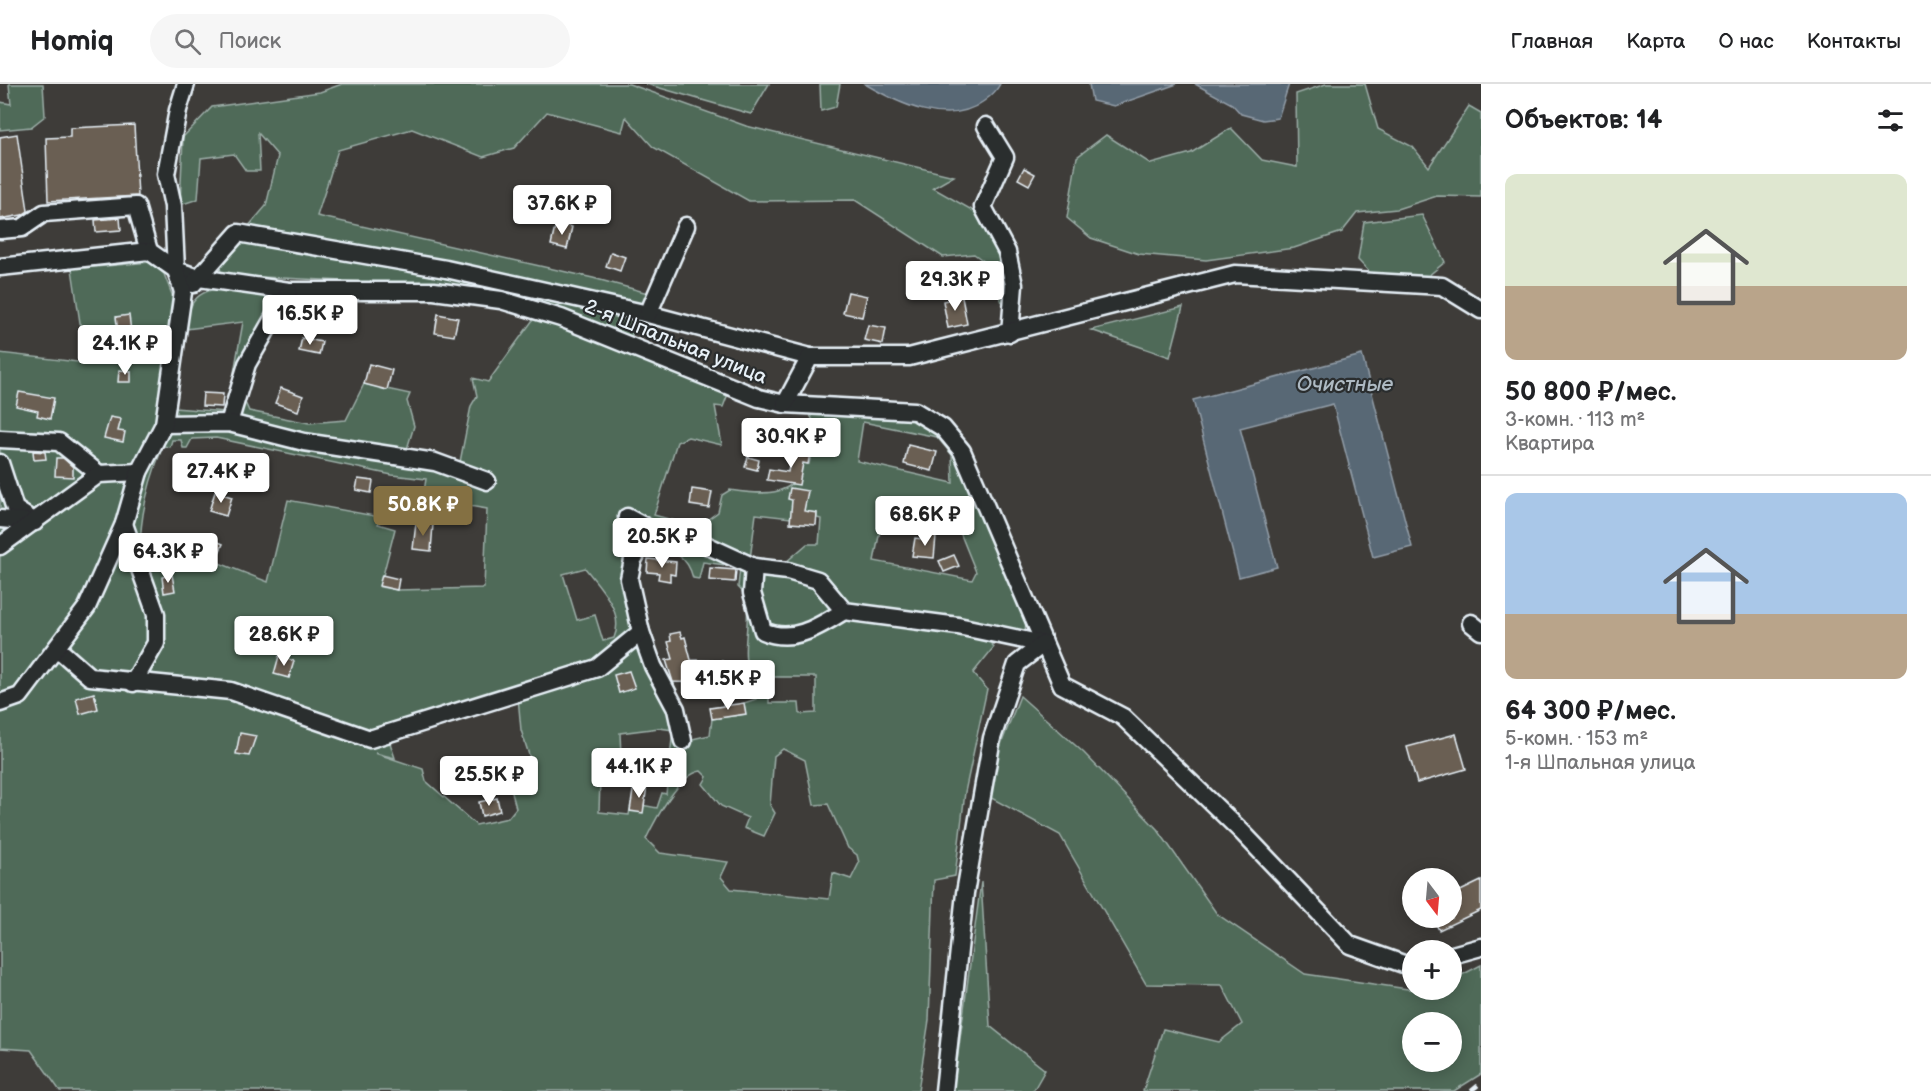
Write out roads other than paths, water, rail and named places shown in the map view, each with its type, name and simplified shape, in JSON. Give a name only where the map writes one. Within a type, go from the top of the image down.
[{"type":"street","points":[[0,704],[20,696],[58,649],[87,607],[124,524],[140,472],[164,424],[183,292],[176,270],[173,206],[166,174],[178,110],[186,84]]},
{"type":"street","points":[[986,126],[1005,158],[983,207],[1007,252],[1010,263],[1014,285],[1010,333]]},
{"type":"street","points":[[0,230],[22,228],[44,213],[136,206],[149,251],[0,267]]},
{"type":"street","points":[[648,314],[686,226]]},
{"type":"street","points":[[183,292],[199,278],[238,233],[446,269],[648,314],[810,357],[909,357],[1235,274],[1442,286],[1481,310]]},
{"type":"street","name":"2-я Шпальная улица","points":[[149,251],[176,270],[199,278],[289,291],[434,291],[501,300],[561,318],[759,398],[785,404],[915,411],[943,428],[962,451],[1062,685],[1123,717],[1242,832],[1350,945],[1402,964]]},
{"type":"street","points":[[229,423],[247,364],[289,291]]},
{"type":"street","points":[[785,404],[810,357]]},
{"type":"street","points":[[164,424],[229,423],[304,442],[435,462],[487,481]]},
{"type":"street","points":[[0,439],[59,442],[99,474]]},
{"type":"street","points":[[0,463],[15,509],[35,522]]},
{"type":"street","points":[[0,546],[99,474],[140,472]]},
{"type":"street","points":[[627,517],[664,537],[704,544],[754,567],[788,571],[818,580],[844,611]]},
{"type":"street","points":[[0,519],[35,522]]},
{"type":"street","points":[[124,524],[156,614],[156,643],[133,683]]},
{"type":"street","points":[[664,537],[642,544],[633,561],[629,579],[641,632],[653,666],[676,710],[683,741]]},
{"type":"street","points":[[754,567],[752,593],[763,631],[776,637],[807,633],[844,611],[958,626],[1043,644]]},
{"type":"street","points":[[58,649],[90,677],[231,691],[370,740],[597,668],[641,632]]},
{"type":"street","points":[[944,1091],[965,893],[992,738],[1017,664],[1043,644]]},
{"type":"street","points":[[1462,952],[1481,947]]},
{"type":"water","points":[[865,84],[1000,84],[989,97],[970,109],[955,113],[939,113],[908,105]]},
{"type":"water","points":[[1089,84],[1177,84],[1114,106],[1092,101]]},
{"type":"water","points":[[1195,84],[1289,84],[1278,118],[1263,120],[1241,114],[1232,104]]},
{"type":"water","name":"Очистные","points":[[1362,355],[1412,547],[1373,557],[1333,404],[1240,428],[1277,567],[1239,577],[1193,400]]},
{"type":"railway","points":[[1471,1091],[1481,1083]]}]
